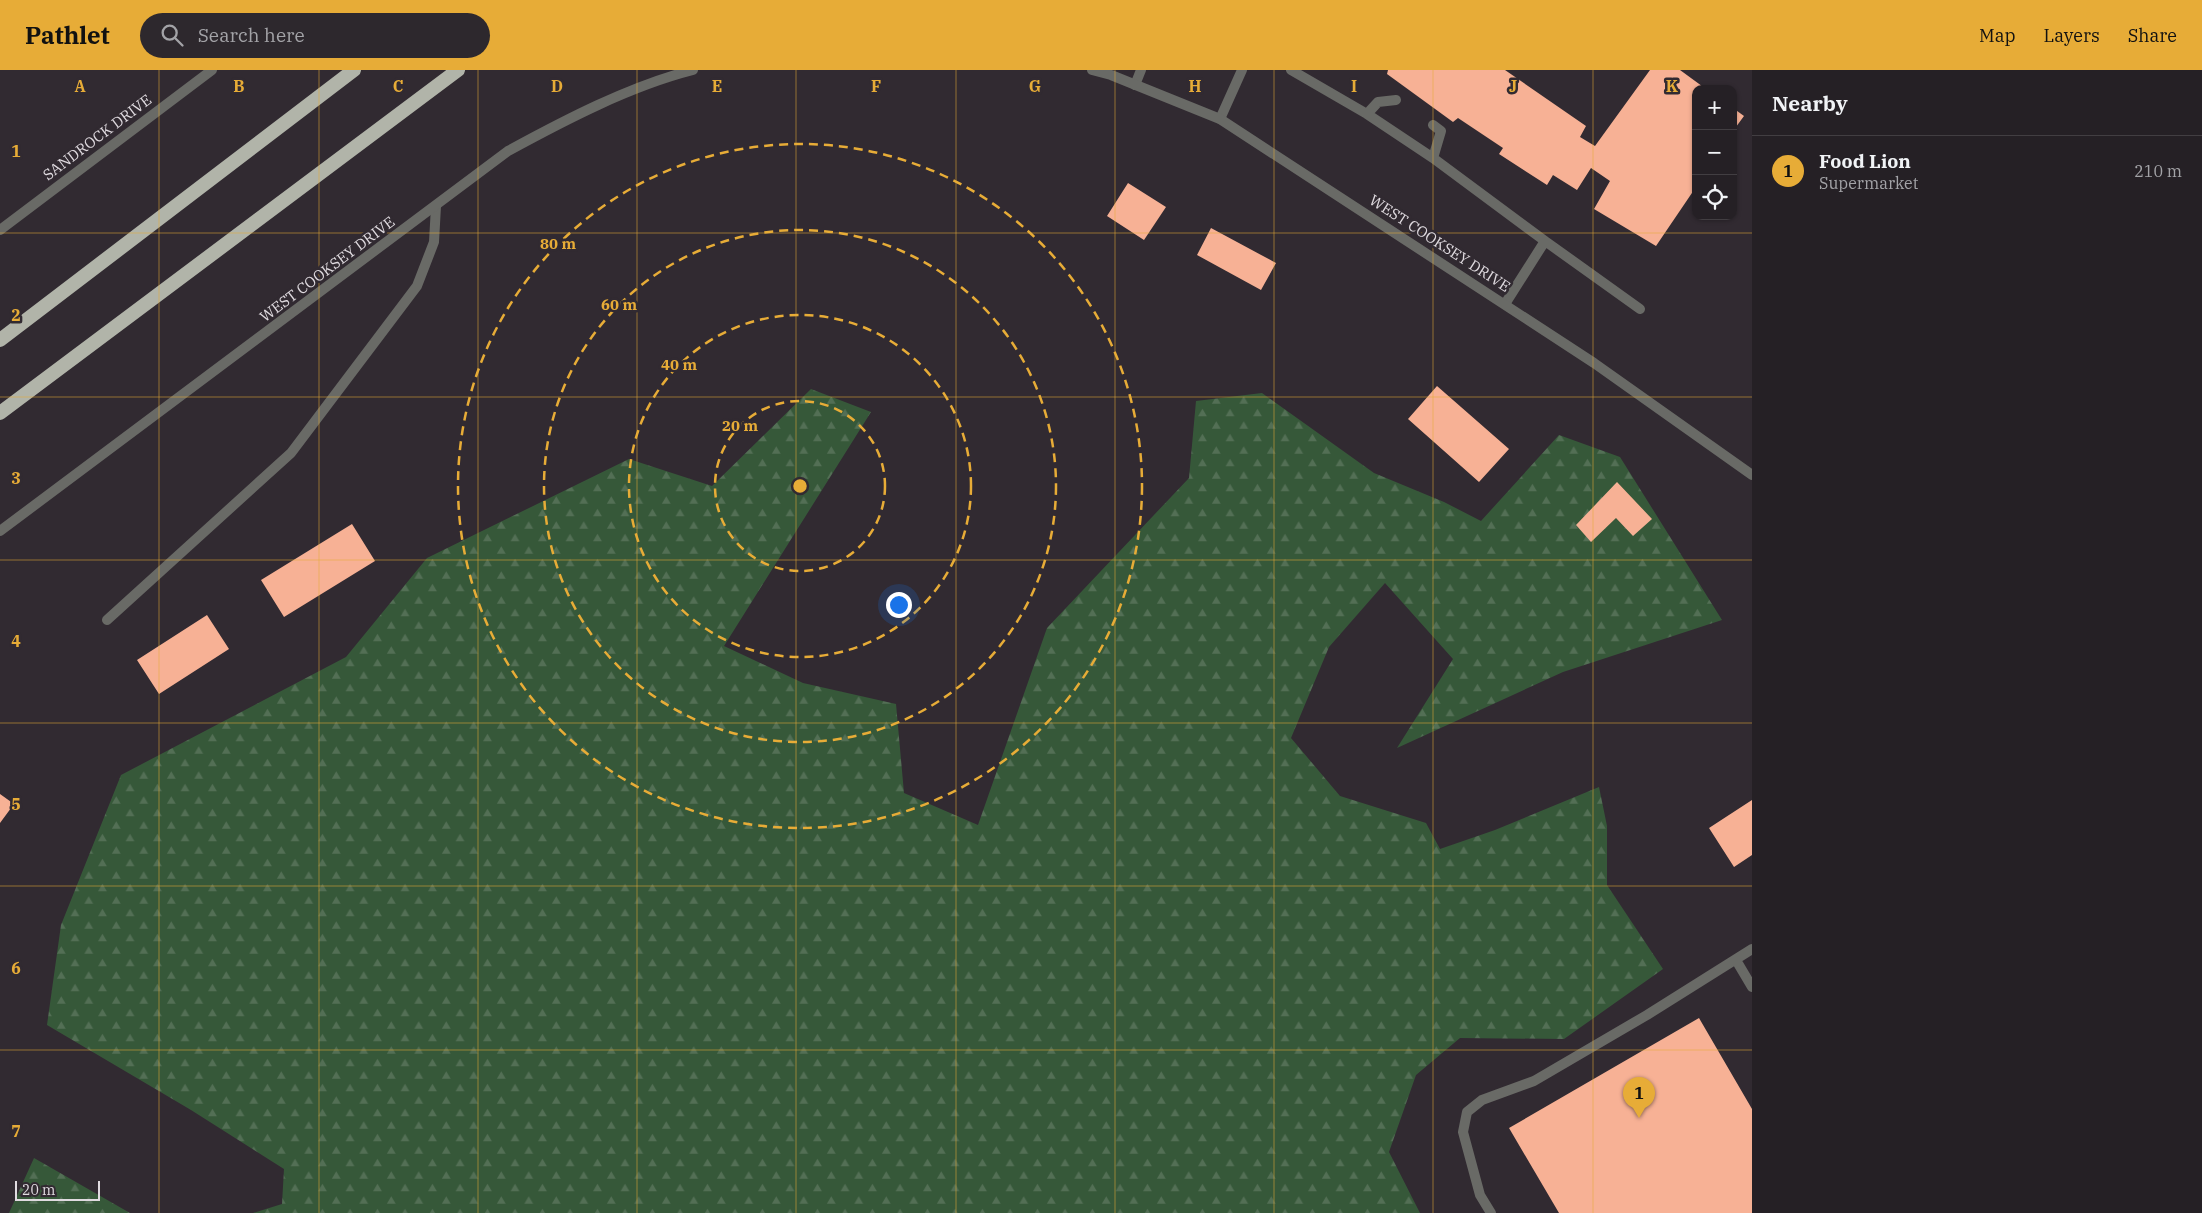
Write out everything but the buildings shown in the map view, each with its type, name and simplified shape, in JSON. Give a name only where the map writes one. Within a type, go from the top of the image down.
[{"type":"highway","points":[[0,340],[354,70]]},
{"type":"highway","points":[[0,413],[458,70]]},
{"type":"street","name":"SANDROCK DRIVE","points":[[0,230],[212,70]]},
{"type":"street","name":"WEST COOKSEY DRIVE","points":[[0,531],[508,151],[550,128],[609,101],[693,70]]},
{"type":"street","name":"WEST COOKSEY DRIVE","points":[[1092,70],[1111,75],[1220,119],[1594,363],[1752,475]]},
{"type":"street","points":[[1135,85],[1141,70]]},
{"type":"street","points":[[1220,119],[1242,70]]},
{"type":"street","points":[[1291,70],[1368,114],[1433,158],[1640,309]]},
{"type":"street","points":[[1368,114],[1378,102],[1396,100]]},
{"type":"street","points":[[1433,125],[1441,132],[1433,158]]},
{"type":"street","points":[[107,620],[291,453],[417,286],[434,242],[436,206]]},
{"type":"street","points":[[1505,304],[1545,241]]},
{"type":"street","points":[[1491,1213],[1480,1195],[1463,1132],[1466,1112],[1482,1100],[1534,1081],[1647,1015],[1752,949]]},
{"type":"street","points":[[1736,960],[1752,986]]},
{"type":"green space","points":[[811,389],[871,412],[724,646],[803,683],[896,704],[904,793],[978,825],[1047,628],[1189,478],[1196,401],[1262,393],[1374,473],[1444,502],[1481,521],[1559,435],[1620,457],[1722,620],[1563,672],[1397,748],[1453,659],[1385,583],[1329,647],[1291,738],[1340,796],[1426,823],[1440,849],[1495,830],[1599,787],[1607,826],[1607,885],[1663,969],[1564,1039],[1460,1038],[1416,1075],[1389,1152],[1420,1213],[253,1213],[282,1204],[284,1169],[191,1110],[47,1025],[61,925],[121,775],[346,657],[427,558],[629,459],[712,486]]},
{"type":"green space","points":[[34,1158],[130,1213],[9,1213]]},
{"type":"place","name":"Food Lion","points":[[1639,1118]]}]
